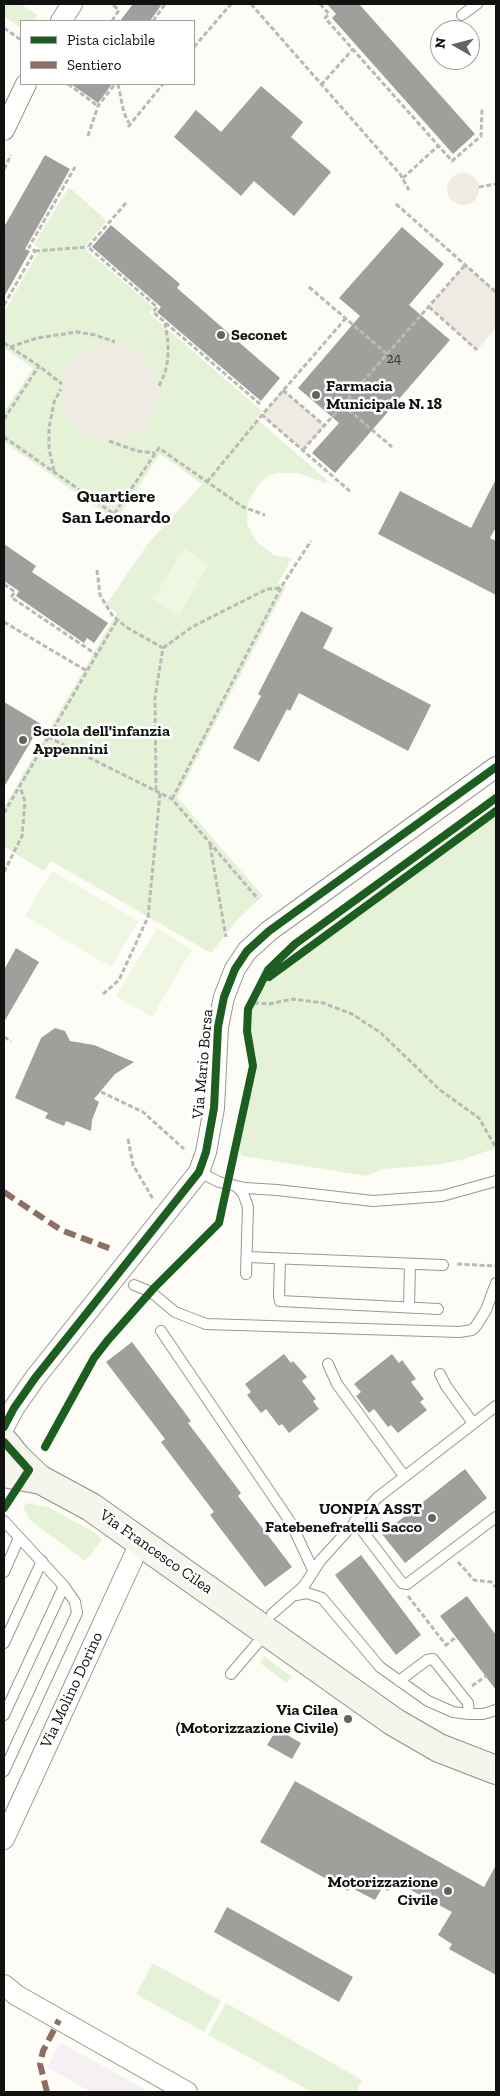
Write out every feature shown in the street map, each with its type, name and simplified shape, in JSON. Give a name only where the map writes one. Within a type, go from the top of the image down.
[{"type":"street","points":[[62,20],[72,4]]},
{"type":"street","points":[[4,130],[26,85]]},
{"type":"street","name":"Via Mario Borsa","points":[[4,1427],[14,1408],[35,1378],[199,1172],[206,1152],[214,1108],[218,1027],[224,997],[235,969],[247,951],[269,931],[496,767]]},
{"type":"street","name":"Via Mario Borsa","points":[[4,1398],[35,1378]]},
{"type":"street","name":"Via Francesco Cilea","points":[[4,1442],[16,1458],[40,1480],[91,1507],[269,1623],[376,1710],[439,1748],[496,1770]]},
{"type":"street","name":"Via Francesco Cilea","points":[[4,1473],[40,1480]]},
{"type":"street","name":"Via Molino Dorino","points":[[4,1839],[141,1541]]},
{"type":"street","points":[[4,1985],[16,1995],[187,2092]]},
{"type":"lane","points":[[462,15],[477,4]]},
{"type":"lane","points":[[199,1172],[237,1187],[353,1200],[395,1201],[442,1196],[496,1180]]},
{"type":"lane","points":[[237,1187],[243,1193],[248,1207],[246,1274]]},
{"type":"lane","points":[[247,1257],[443,1265]]},
{"type":"lane","points":[[280,1258],[278,1296],[280,1301],[438,1309]]},
{"type":"lane","points":[[409,1307],[410,1264]]},
{"type":"lane","points":[[134,1285],[150,1292],[176,1312],[206,1324],[459,1332],[472,1330],[476,1326],[486,1310],[496,1283]]},
{"type":"lane","points":[[160,1331],[291,1523],[313,1570]]},
{"type":"lane","points":[[328,1364],[337,1384],[404,1476]]},
{"type":"lane","points":[[440,1374],[446,1386],[473,1423]]},
{"type":"lane","points":[[231,1674],[269,1623],[296,1595],[313,1570],[377,1498],[496,1406]]},
{"type":"lane","points":[[356,1521],[402,1583],[410,1583],[496,1517]]},
{"type":"lane","points":[[4,1522],[64,1586],[77,1607],[75,1620],[4,1771]]},
{"type":"lane","points":[[4,1572],[20,1538]]},
{"type":"lane","points":[[4,1643],[42,1561]]},
{"type":"lane","points":[[4,1715],[64,1586]]},
{"type":"lane","points":[[296,1595],[307,1593],[322,1598],[370,1656],[399,1681],[441,1708],[469,1714],[483,1714],[496,1710]]},
{"type":"lane","points":[[399,1681],[427,1660],[432,1659],[468,1703],[469,1714]]},
{"type":"path","points":[[113,20],[120,10],[114,6],[116,4]]},
{"type":"path","points":[[154,20],[165,4]]},
{"type":"path","points":[[195,46],[231,4]]},
{"type":"path","points":[[251,4],[403,178],[410,190]]},
{"type":"path","points":[[320,4],[329,14],[325,18],[452,161],[481,136],[482,109]]},
{"type":"path","points":[[4,28],[20,39]]},
{"type":"path","points":[[322,84],[353,49]]},
{"type":"path","points":[[69,85],[98,106]]},
{"type":"path","points":[[88,136],[98,106],[116,85]]},
{"type":"path","points":[[117,85],[129,125],[162,85]]},
{"type":"path","points":[[403,178],[438,146]]},
{"type":"path","points":[[4,169],[11,155]]},
{"type":"path","points":[[75,167],[29,247],[35,251],[88,248],[157,308],[153,312],[260,404]]},
{"type":"path","points":[[479,187],[496,184]]},
{"type":"path","points":[[88,248],[126,203]]},
{"type":"path","points":[[396,204],[496,292]]},
{"type":"path","points":[[4,305],[35,251]]},
{"type":"path","points":[[303,450],[466,265]]},
{"type":"path","points":[[310,287],[387,354]]},
{"type":"path","points":[[429,307],[477,350]]},
{"type":"path","points":[[207,482],[283,390],[346,318]]},
{"type":"path","points":[[159,386],[168,358],[165,322]]},
{"type":"path","points":[[10,347],[36,338],[77,332],[95,335],[115,342]]},
{"type":"path","points":[[4,343],[62,384]]},
{"type":"path","points":[[4,419],[39,366]]},
{"type":"path","points":[[54,472],[49,449],[49,428],[54,402],[61,389]]},
{"type":"path","points":[[283,390],[325,426]]},
{"type":"path","points":[[343,405],[392,447]]},
{"type":"path","points":[[262,415],[352,492]]},
{"type":"path","points":[[4,437],[114,514],[159,448],[243,507],[266,514]]},
{"type":"path","points":[[109,441],[137,451],[155,453]]},
{"type":"path","points":[[172,799],[281,588],[311,541]]},
{"type":"path","points":[[97,570],[100,595],[106,608],[117,620],[163,648]]},
{"type":"path","points":[[4,584],[15,592],[12,597],[97,655]]},
{"type":"path","points":[[156,791],[155,697],[163,648],[200,622],[267,589],[281,588]]},
{"type":"path","points":[[4,813],[117,620]]},
{"type":"path","points":[[4,622],[87,671]]},
{"type":"path","points":[[48,737],[172,799],[258,899]]},
{"type":"path","points":[[4,872],[22,836],[25,802],[20,786]]},
{"type":"path","points":[[103,994],[119,980],[148,917],[160,793]]},
{"type":"path","points":[[210,845],[226,937]]},
{"type":"path","points":[[255,992],[251,1006],[269,1004],[285,999],[301,1000],[323,1003],[352,1014],[381,1033],[440,1090],[479,1118],[496,1148]]},
{"type":"path","points":[[4,1037],[11,1041]]},
{"type":"path","points":[[100,1092],[143,1112],[184,1149]]},
{"type":"path","points":[[128,1139],[133,1165],[153,1200]]},
{"type":"path","points":[[443,1265],[496,1266]]},
{"type":"path","points":[[450,1552],[474,1580],[491,1582],[496,1587]]},
{"type":"path","points":[[402,1583],[405,1592],[446,1645]]},
{"type":"shaded area","points":[[463,173],[469,174],[474,178],[478,183],[478,195],[474,200],[469,204],[463,205],[457,204],[452,200],[448,195],[447,189],[448,183],[452,178],[457,174]]},
{"type":"shaded area","points":[[465,265],[496,292],[496,328],[477,350],[429,307]]},
{"type":"shaded area","points":[[110,343],[129,347],[145,357],[155,373],[159,392],[155,411],[145,427],[129,437],[110,441],[91,437],[75,427],[65,411],[61,392],[65,373],[75,357],[91,347]]},
{"type":"shaded area","points":[[283,390],[325,426],[303,450],[262,415]]},
{"type":"shaded area","points":[[61,2043],[150,2092],[91,2092],[47,2067]]},
{"type":"green space","points":[[4,4],[20,4],[38,15],[35,20],[20,20],[20,27],[4,16]]},
{"type":"green space","points":[[69,187],[107,221],[84,248],[153,307],[149,313],[262,411],[256,418],[328,481],[325,483],[298,473],[278,473],[268,476],[259,484],[248,502],[247,524],[257,542],[274,555],[292,558],[278,583],[286,587],[177,797],[263,896],[239,918],[211,953],[51,861],[44,871],[4,847],[4,807],[117,613],[106,605],[147,545],[202,484],[160,454],[116,521],[4,442],[4,412],[33,368],[4,348],[4,312],[40,249],[34,244]]},
{"type":"green space","points":[[184,548],[209,564],[179,615],[153,599]]},
{"type":"green space","points":[[496,814],[496,1148],[461,1160],[435,1165],[382,1169],[367,1176],[242,1156],[239,1149],[256,1064],[251,1038],[250,1016],[254,1001],[262,988],[282,970]]},
{"type":"green space","points":[[52,871],[138,921],[111,967],[25,916]]},
{"type":"green space","points":[[157,928],[192,950],[152,1017],[116,996]]},
{"type":"green space","points":[[26,1503],[48,1507],[94,1532],[102,1540],[85,1561],[31,1521],[23,1507]]},
{"type":"green space","points":[[264,1656],[292,1677],[287,1683],[260,1663]]},
{"type":"green space","points":[[153,1963],[221,2001],[204,2032],[136,1994]]},
{"type":"green space","points":[[226,2003],[362,2080],[356,2092],[312,2092],[208,2035]]},
{"type":"building","points":[[133,4],[162,4],[151,20],[121,20]]},
{"type":"building","points":[[327,4],[359,4],[475,134],[453,154],[332,18],[336,14]]},
{"type":"building","points":[[72,85],[111,85],[98,103]]},
{"type":"building","points":[[261,86],[303,122],[291,137],[331,172],[294,216],[254,181],[241,196],[174,137],[196,110],[221,132]]},
{"type":"building","points":[[45,155],[70,169],[25,249],[30,251],[4,297],[4,227]]},
{"type":"building","points":[[111,225],[180,284],[177,288],[280,378],[261,401],[157,312],[161,307],[92,247]]},
{"type":"building","points":[[402,227],[444,264],[409,305],[450,340],[335,473],[312,453],[339,423],[298,388],[360,316],[339,298]]},
{"type":"building","points":[[496,479],[496,527],[490,538],[496,541],[496,595],[378,534],[400,491],[471,528]]},
{"type":"building","points":[[4,544],[36,566],[32,572],[108,623],[94,643],[87,638],[84,643],[16,596],[19,591],[4,581]]},
{"type":"building","points":[[301,611],[333,628],[323,648],[431,705],[408,751],[299,693],[290,711],[287,709],[259,762],[233,748],[261,696],[258,694]]},
{"type":"building","points":[[4,702],[41,724],[4,787]]},
{"type":"building","points":[[16,948],[39,962],[4,1022],[4,970]]},
{"type":"building","points":[[55,1028],[65,1031],[70,1041],[94,1045],[134,1062],[115,1074],[94,1099],[99,1102],[92,1120],[91,1131],[66,1121],[64,1126],[45,1118],[48,1113],[15,1098],[41,1038]]},
{"type":"building","points":[[132,1342],[191,1421],[188,1423],[241,1493],[238,1496],[292,1567],[265,1587],[210,1515],[214,1512],[161,1442],[165,1439],[106,1362]]},
{"type":"building","points":[[284,1354],[307,1377],[302,1381],[316,1399],[313,1401],[319,1409],[289,1433],[282,1424],[279,1426],[266,1409],[261,1413],[247,1395],[251,1392],[245,1384]]},
{"type":"building","points":[[392,1354],[399,1363],[402,1360],[416,1379],[411,1382],[424,1399],[420,1402],[427,1410],[398,1433],[391,1425],[388,1427],[374,1409],[369,1413],[356,1396],[361,1392],[354,1384]]},
{"type":"building","name":"UONPIA ASST Fatebenefratelli Sacco","points":[[465,1469],[487,1498],[405,1563],[382,1534]]},
{"type":"building","points":[[361,1555],[421,1635],[396,1655],[335,1575]]},
{"type":"building","points":[[467,1596],[496,1635],[496,1690],[440,1616]]},
{"type":"building","points":[[277,1729],[301,1743],[292,1759],[267,1745]]},
{"type":"building","points":[[295,1781],[484,1887],[496,1865],[496,1975],[449,1949],[452,1944],[438,1935],[452,1912],[394,1881],[388,1891],[382,1888],[375,1900],[350,1887],[348,1891],[260,1842]]},
{"type":"building","points":[[227,1907],[353,1977],[339,2002],[214,1932]]},
{"type":"marked path","points":[[4,1192],[61,1230],[114,1250]]},
{"type":"marked path","points":[[47,2092],[40,2064],[43,2051],[59,2020]]},
{"type":"cycle path","points":[[4,1427],[14,1408],[35,1378],[199,1172],[206,1152],[214,1108],[218,1027],[224,997],[235,969],[247,951],[269,931],[496,767]]},
{"type":"cycle path","points":[[45,1447],[94,1358],[154,1288],[219,1223],[253,1066],[247,1031],[248,1009],[268,970],[295,944],[496,798]]},
{"type":"cycle path","points":[[269,977],[496,811]]},
{"type":"cycle path","points":[[4,1442],[29,1470],[4,1508]]},
{"type":"place","name":"Seconet","points":[[221,335]]},
{"type":"place","name":"Farmacia Municipale N. 18","points":[[316,395]]},
{"type":"place","name":"Scuola dell'infanzia Appennini","points":[[23,740]]},
{"type":"place","name":"UONPIA ASST Fatebenefratelli Sacco","points":[[432,1518]]},
{"type":"place","name":"Via Cilea (Motorizzazione Civile)","points":[[348,1719]]},
{"type":"place","name":"Motorizzazione Civile","points":[[448,1891]]},
{"type":"district","name":"Quartiere San Leonardo","points":[[116,507]]}]
